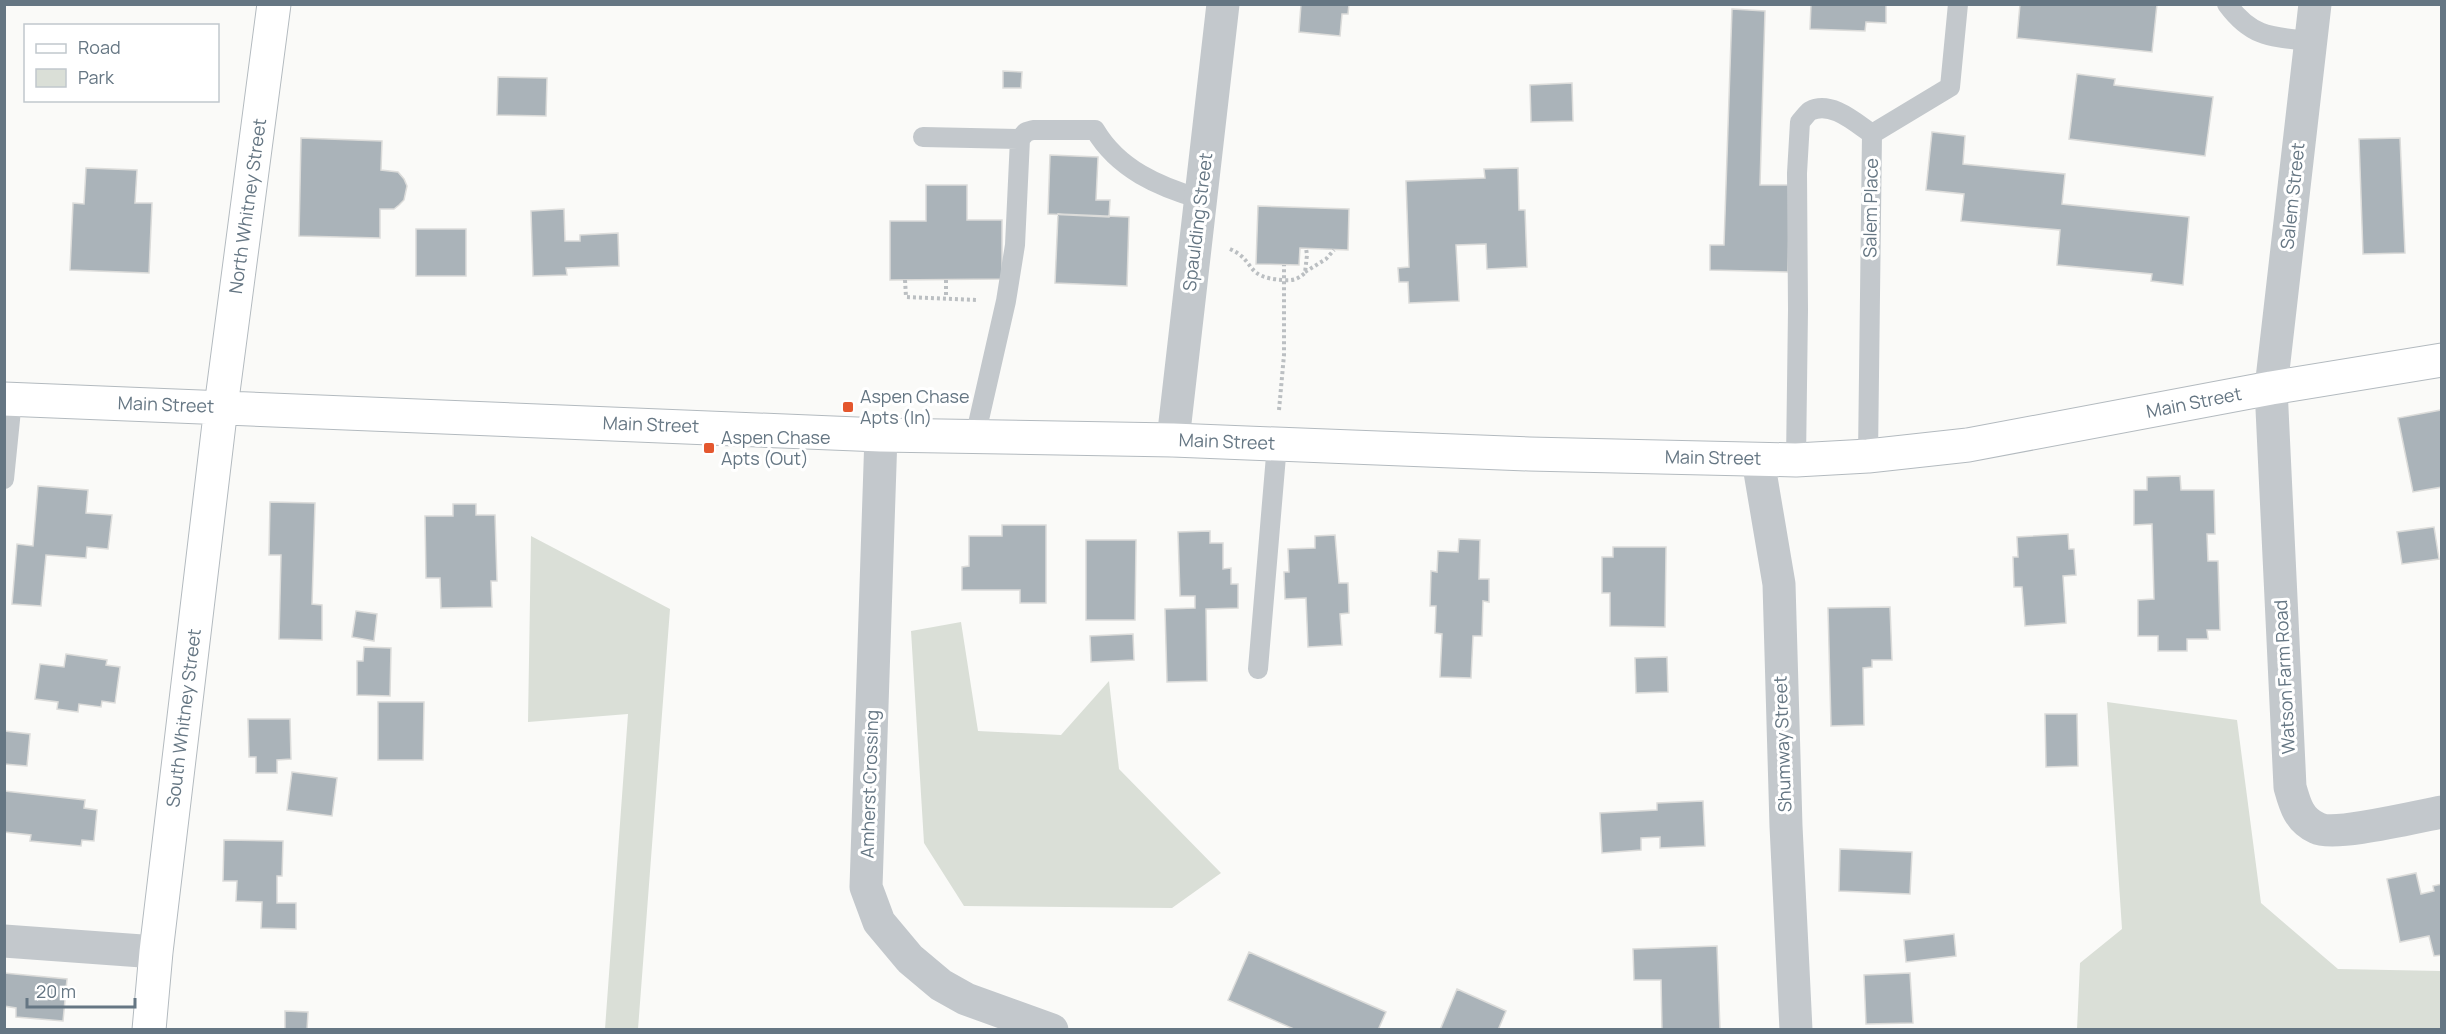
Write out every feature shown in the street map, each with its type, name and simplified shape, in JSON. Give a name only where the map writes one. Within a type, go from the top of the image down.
[{"type":"main road","name":"North Whitney Street","points":[[221,407],[274,4]]},
{"type":"main road","name":"Main Street","points":[[8,399],[881,435],[1173,440],[1796,460],[1868,456],[1968,445],[2271,388],[2442,360]]},
{"type":"main road","name":"South Whitney Street","points":[[149,1029],[156,952],[221,407]]},
{"type":"street","name":"Spaulding Street","points":[[1173,440],[1223,4]]},
{"type":"street","name":"Salem Street","points":[[2271,388],[2315,4]]},
{"type":"street","name":"Watson Farm Road","points":[[2271,388],[2290,787],[2296,812],[2318,829],[2343,830],[2442,812]]},
{"type":"street","name":"Amherst Crossing","points":[[881,435],[866,886],[879,922],[910,959],[941,985],[966,999],[1052,1029]]},
{"type":"street","name":"Shumway Street","points":[[1758,460],[1779,584],[1785,815],[1796,1029]]},
{"type":"street","points":[[4,941],[156,952]]},
{"type":"lane","name":"Salem Place","points":[[1868,456],[1872,134],[1950,87],[1959,4]]},
{"type":"lane","points":[[2227,4],[2244,25],[2268,37],[2311,41]]},
{"type":"lane","points":[[1796,460],[1797,173],[1800,122],[1810,111],[1830,109],[1844,115],[1872,134]]},
{"type":"lane","points":[[975,437],[1006,301],[1016,245],[1020,139],[1026,132],[1095,130],[1105,147],[1118,160],[1173,191],[1201,199]]},
{"type":"lane","points":[[923,137],[1020,139]]},
{"type":"lane","points":[[4,479],[8,399]]},
{"type":"lane","points":[[1258,669],[1276,444]]},
{"type":"path","points":[[1197,233],[1240,253],[1258,276],[1267,280],[1292,281],[1326,259],[1334,250]]},
{"type":"path","points":[[1305,273],[1306,248]]},
{"type":"path","points":[[1276,444],[1284,355],[1284,265]]},
{"type":"path","points":[[905,280],[906,297],[1006,301]]},
{"type":"path","points":[[946,280],[946,298]]},
{"type":"green space","points":[[531,536],[670,609],[638,1029],[605,1029],[628,714],[528,722]]},
{"type":"green space","points":[[961,622],[978,731],[1061,735],[1109,681],[1119,769],[1221,873],[1172,908],[964,906],[924,843],[911,631]]},
{"type":"green space","points":[[2107,702],[2237,720],[2261,903],[2338,969],[2441,971],[2441,1029],[2077,1029],[2080,963],[2122,929]]},
{"type":"building","points":[[1301,4],[1349,4],[1348,14],[1342,14],[1340,36],[1299,32]]},
{"type":"building","points":[[1811,4],[1886,4],[1886,23],[1866,22],[1865,31],[1810,29]]},
{"type":"building","points":[[2020,4],[2157,4],[2152,52],[2017,38]]},
{"type":"building","points":[[1732,9],[1765,11],[1760,185],[1790,185],[1788,272],[1710,270],[1710,245],[1724,245]]},
{"type":"building","points":[[1003,71],[1022,72],[1021,88],[1003,88]]},
{"type":"building","points":[[2077,74],[2115,79],[2114,85],[2213,97],[2205,156],[2069,139]]},
{"type":"building","points":[[498,77],[547,78],[546,116],[497,115]]},
{"type":"building","points":[[1572,83],[1573,121],[1531,122],[1530,85]]},
{"type":"building","points":[[1932,132],[1965,136],[1963,164],[2065,174],[2062,204],[2189,217],[2183,285],[2151,281],[2152,274],[2057,265],[2060,230],[1961,221],[1964,194],[1926,190]]},
{"type":"building","points":[[301,138],[382,141],[381,170],[398,172],[407,186],[404,200],[399,205],[394,209],[380,209],[380,238],[299,236]]},
{"type":"building","points":[[2400,138],[2405,253],[2363,254],[2359,139]]},
{"type":"building","points":[[1050,155],[1098,157],[1096,200],[1110,200],[1109,217],[1048,214]]},
{"type":"building","points":[[86,168],[137,170],[135,203],[152,203],[149,273],[70,270],[73,203],[84,204]]},
{"type":"building","points":[[1518,168],[1519,210],[1525,210],[1527,267],[1487,269],[1486,244],[1456,245],[1459,301],[1409,303],[1408,282],[1399,282],[1398,268],[1409,267],[1406,181],[1485,178],[1484,169]]},
{"type":"building","points":[[926,185],[967,185],[967,220],[1002,220],[1002,279],[890,280],[890,221],[926,221]]},
{"type":"building","points":[[1258,206],[1349,209],[1348,250],[1300,248],[1299,265],[1256,264]]},
{"type":"building","points":[[564,209],[565,241],[580,241],[580,235],[618,233],[619,266],[566,268],[567,275],[533,276],[531,211]]},
{"type":"building","points":[[1058,214],[1129,217],[1127,286],[1055,283]]},
{"type":"building","points":[[416,229],[466,229],[466,276],[416,276]]},
{"type":"building","points":[[2441,410],[2442,487],[2413,492],[2398,418]]},
{"type":"building","points":[[2180,476],[2181,490],[2214,490],[2215,534],[2207,534],[2208,561],[2218,561],[2220,630],[2207,630],[2208,639],[2187,639],[2187,651],[2158,651],[2158,636],[2138,636],[2138,600],[2154,599],[2152,524],[2134,525],[2134,490],[2147,490],[2147,477]]},
{"type":"building","points":[[38,486],[88,490],[86,513],[112,515],[108,549],[87,547],[86,558],[46,555],[41,606],[12,604],[17,544],[33,546]]},
{"type":"building","points":[[270,502],[315,503],[312,604],[322,605],[322,640],[279,639],[281,555],[269,555]]},
{"type":"building","points":[[453,504],[476,504],[476,515],[495,515],[497,581],[491,581],[492,607],[441,608],[440,578],[426,578],[425,516],[453,516]]},
{"type":"building","points":[[1002,525],[1046,525],[1046,603],[1020,603],[1020,590],[962,590],[962,567],[969,566],[969,536],[1002,536]]},
{"type":"building","points":[[2434,527],[2439,559],[2402,564],[2397,532]]},
{"type":"building","points":[[1210,531],[1210,543],[1223,543],[1223,569],[1231,568],[1231,584],[1238,584],[1238,608],[1206,609],[1207,681],[1167,682],[1165,609],[1195,608],[1195,596],[1180,596],[1178,532]]},
{"type":"building","points":[[2068,534],[2069,549],[2074,549],[2076,575],[2063,576],[2066,623],[2025,626],[2022,587],[2014,587],[2013,557],[2018,557],[2017,537]]},
{"type":"building","points":[[1335,535],[1339,583],[1348,583],[1349,613],[1340,614],[1342,645],[1308,647],[1306,598],[1285,599],[1284,572],[1289,572],[1288,549],[1315,548],[1315,536]]},
{"type":"building","points":[[1459,539],[1480,540],[1479,579],[1489,579],[1489,602],[1483,601],[1482,636],[1473,636],[1471,678],[1440,677],[1442,634],[1435,633],[1436,606],[1430,606],[1431,571],[1437,572],[1438,551],[1458,552]]},
{"type":"building","points":[[1086,540],[1136,540],[1135,620],[1086,620]]},
{"type":"building","points":[[1613,547],[1666,547],[1665,627],[1610,626],[1610,593],[1602,593],[1602,557],[1613,557]]},
{"type":"building","points":[[1890,607],[1892,660],[1872,660],[1872,667],[1863,668],[1864,725],[1831,726],[1828,608]]},
{"type":"building","points":[[356,611],[377,614],[374,641],[352,637]]},
{"type":"building","points":[[1133,634],[1134,660],[1091,662],[1090,636]]},
{"type":"building","points":[[364,647],[391,648],[390,696],[357,695],[357,661],[363,661]]},
{"type":"building","points":[[66,654],[107,660],[106,665],[120,667],[115,703],[102,701],[101,707],[79,704],[78,712],[57,709],[58,702],[35,699],[40,664],[64,667]]},
{"type":"building","points":[[1667,657],[1668,692],[1636,693],[1635,658]]},
{"type":"building","points":[[378,702],[424,702],[423,760],[378,760]]},
{"type":"building","points":[[2045,714],[2077,714],[2078,766],[2046,767]]},
{"type":"building","points":[[248,719],[290,719],[291,759],[277,760],[277,773],[256,773],[256,757],[249,757]]},
{"type":"building","points":[[4,731],[30,734],[27,766],[4,764]]},
{"type":"building","points":[[292,772],[337,778],[332,816],[287,810]]},
{"type":"building","points":[[4,791],[85,800],[84,808],[97,810],[94,841],[82,840],[81,846],[30,841],[31,835],[4,832]]},
{"type":"building","points":[[1703,801],[1705,846],[1660,848],[1660,837],[1641,838],[1641,850],[1602,853],[1600,813],[1657,810],[1657,803]]},
{"type":"building","points":[[224,840],[283,841],[282,876],[277,876],[277,903],[296,903],[296,929],[261,928],[262,902],[236,901],[237,881],[223,881]]},
{"type":"building","points":[[1840,849],[1912,852],[1910,894],[1839,891]]},
{"type":"building","points":[[2416,873],[2421,894],[2434,891],[2433,886],[2442,884],[2442,955],[2434,956],[2429,936],[2400,942],[2387,879]]},
{"type":"building","points":[[1954,934],[1956,956],[1906,962],[1904,940]]},
{"type":"building","points":[[1717,946],[1720,1030],[1662,1030],[1661,980],[1634,980],[1633,949]]},
{"type":"building","points":[[1249,952],[1386,1012],[1378,1030],[1296,1030],[1228,1000]]},
{"type":"building","points":[[4,973],[67,979],[63,1021],[16,1017],[16,1008],[4,1006]]},
{"type":"building","points":[[1910,973],[1913,1023],[1866,1024],[1864,975]]},
{"type":"building","points":[[1457,989],[1506,1011],[1498,1030],[1440,1030]]},
{"type":"building","points":[[285,1011],[308,1012],[307,1030],[285,1030]]},
{"type":"place","name":"Aspen Chase Apts (In)","points":[[848,407]]},
{"type":"place","name":"Aspen Chase Apts (Out)","points":[[709,448]]}]
